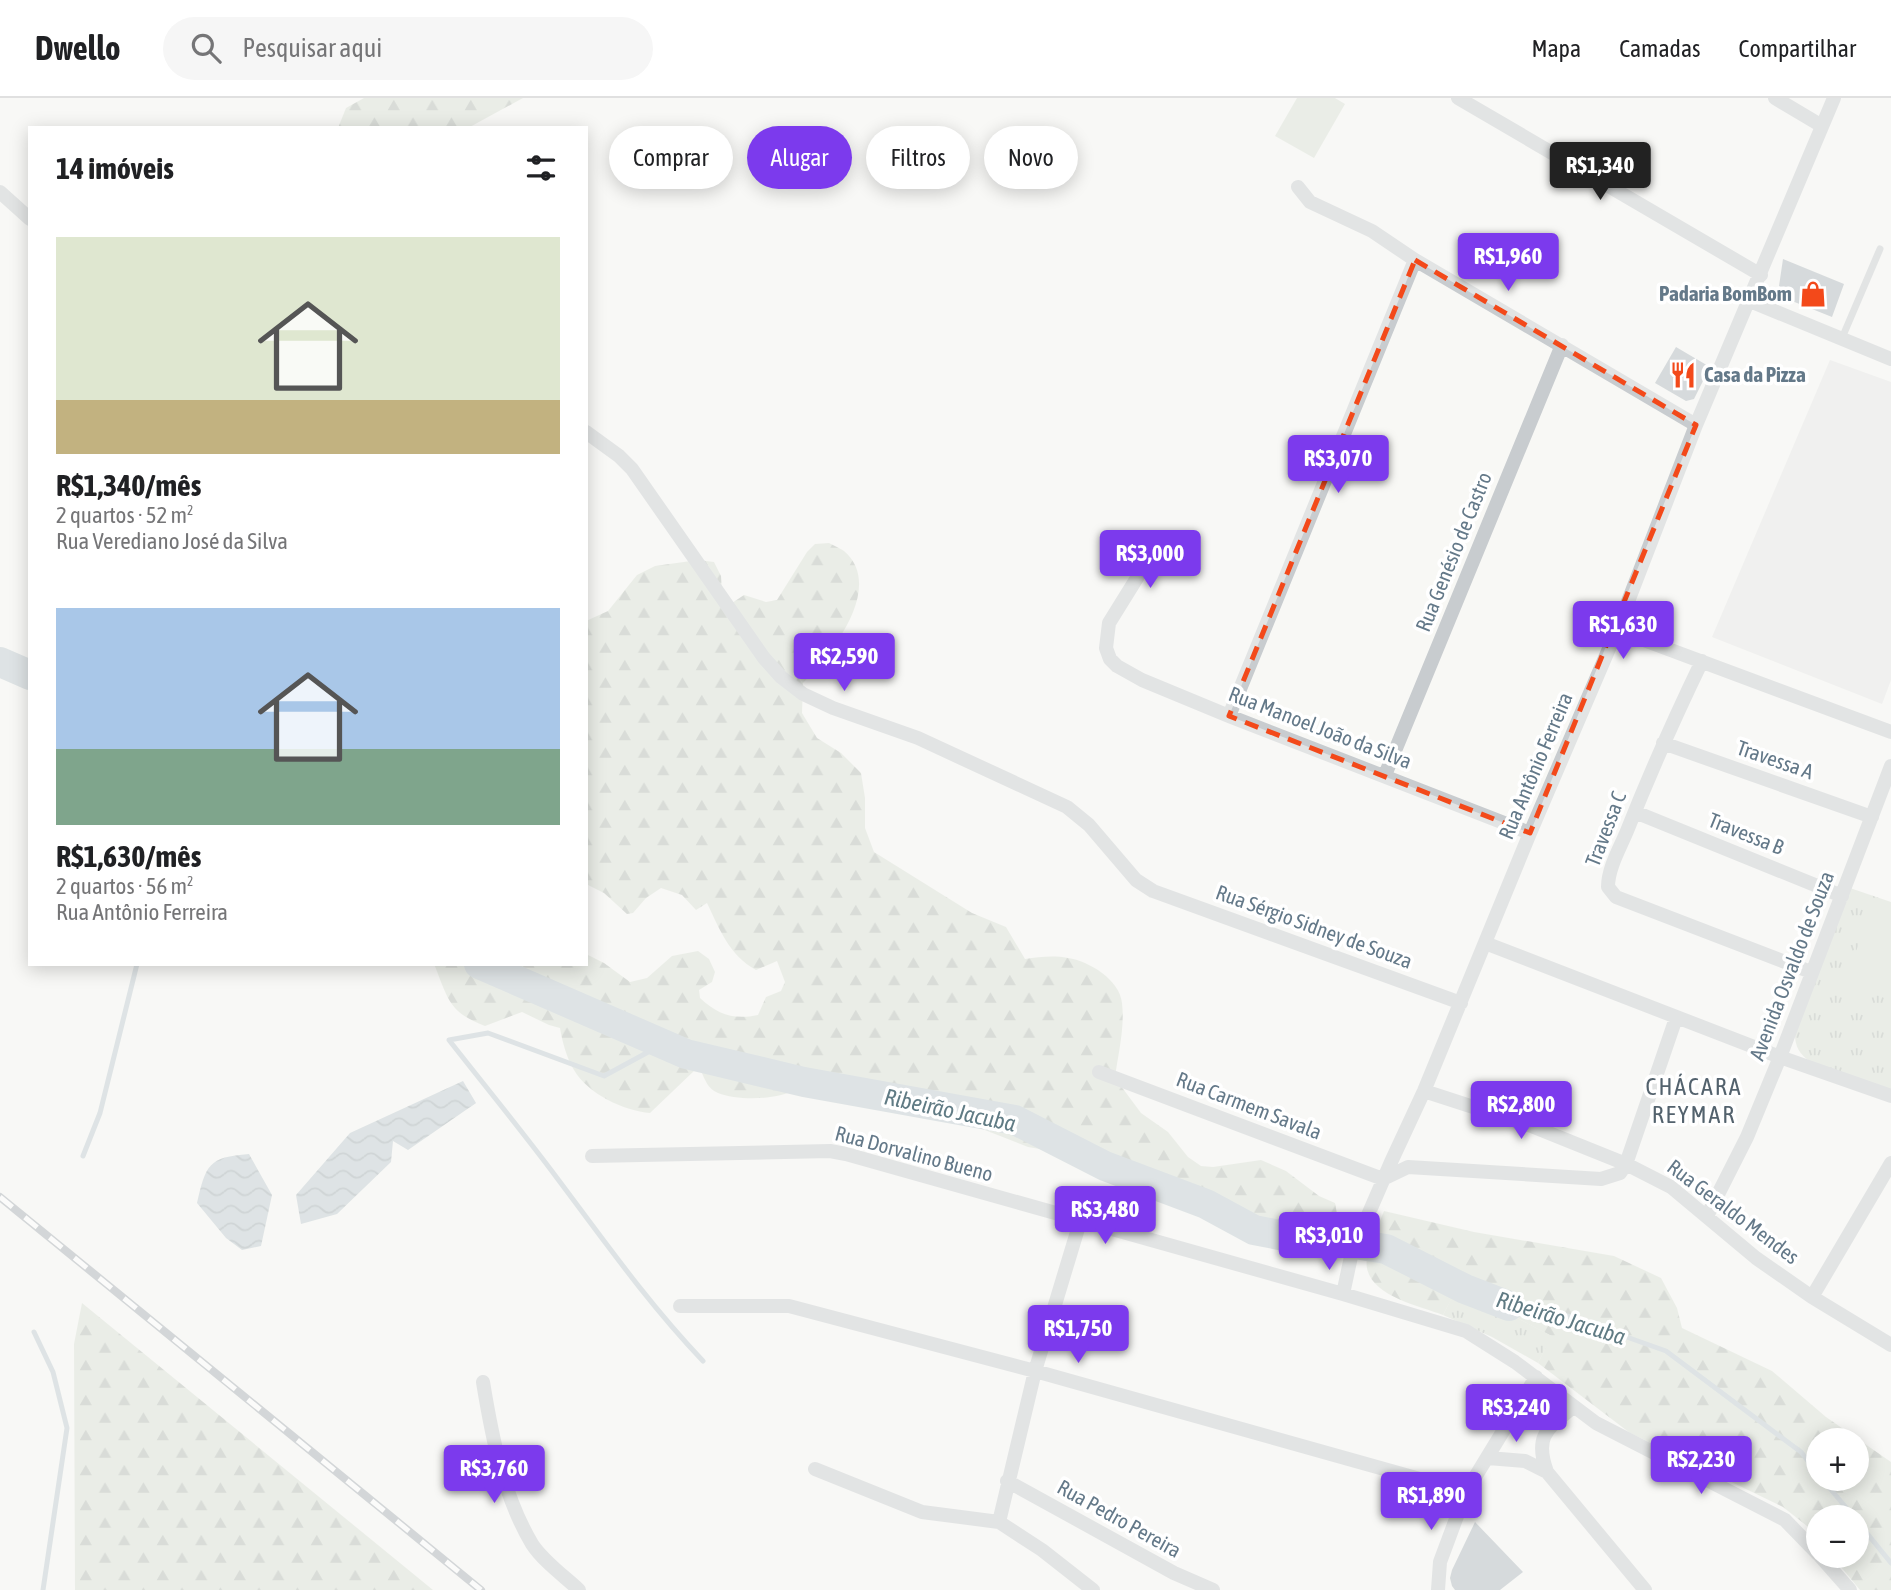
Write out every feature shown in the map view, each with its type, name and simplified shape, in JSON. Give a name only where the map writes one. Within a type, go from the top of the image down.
[{"type":"street","points":[[1458,98],[1760,275]]},
{"type":"street","points":[[1775,98],[1822,126]]},
{"type":"street","name":"Rua Antônio Ferreira","points":[[1343,1294],[1352,1252],[1424,1091],[1617,630],[1696,425],[1834,98]]},
{"type":"street","points":[[1298,187],[1310,202],[1372,231],[1415,260],[1696,425]]},
{"type":"street","points":[[0,192],[28,217]]},
{"type":"street","points":[[1229,716],[1415,260]]},
{"type":"street","points":[[1750,301],[1891,359]]},
{"type":"street","name":"Rua Genésio de Castro","points":[[1385,775],[1562,345]]},
{"type":"street","name":"Rua Sérgio Sidney de Souza","points":[[588,433],[632,469],[764,658],[780,677],[803,694],[833,708],[918,738],[1067,807],[1089,825],[1136,880],[1153,891],[1461,1003]]},
{"type":"street","name":"Rua Manoel João da Silva","points":[[1136,543],[1144,553],[1145,565],[1109,623],[1106,648],[1116,666],[1142,680],[1229,716],[1530,833]]},
{"type":"street","points":[[1617,630],[1891,732]]},
{"type":"street","name":"Travessa C","points":[[1702,661],[1663,743],[1608,880],[1608,887],[1616,897],[1811,972]]},
{"type":"street","name":"Travessa A","points":[[1663,743],[1872,817]]},
{"type":"street","name":"Avenida Osvaldo de Souza","points":[[1707,1216],[1747,1137],[1780,1057],[1891,766]]},
{"type":"street","name":"Travessa B","points":[[1635,812],[1842,896]]},
{"type":"street","points":[[1485,943],[1676,1018],[1891,1096]]},
{"type":"street","points":[[1383,1179],[1408,1167],[1601,1179],[1620,1173],[1626,1164],[1676,1018]]},
{"type":"street","name":"Rua Carmem Savala","points":[[1099,1072],[1383,1179]]},
{"type":"street","name":"Rua Geraldo Mendes","points":[[1424,1091],[1529,1125],[1626,1164],[1671,1187],[1756,1258],[1812,1297],[1891,1345]]},
{"type":"street","name":"Rua Dorvalino Bueno","points":[[592,1156],[830,1151],[1343,1294],[1466,1332],[1536,1377],[1596,1423],[1785,1520],[1806,1542]]},
{"type":"street","name":"Rua Geraldo Mendes","points":[[1812,1297],[1891,1163]]},
{"type":"street","points":[[999,1522],[1035,1371],[1080,1222]]},
{"type":"street","points":[[680,1306],[789,1306],[1035,1371],[1466,1492]]},
{"type":"street","points":[[1440,1587],[1440,1562],[1466,1492],[1536,1377]]},
{"type":"street","points":[[483,1382],[492,1435],[510,1497],[533,1546],[579,1590]]},
{"type":"street","points":[[1573,1407],[1545,1434],[1541,1444],[1541,1457],[1547,1472],[1645,1590]]},
{"type":"street","points":[[1488,1458],[1525,1461],[1547,1472]]},
{"type":"street","points":[[815,1469],[922,1512],[999,1522],[1042,1550],[1093,1590]]},
{"type":"street","name":"Rua Pedro Pereira","points":[[1007,1481],[1174,1573],[1213,1590]]},
{"type":"street","name":"Rua Dorvalino Bueno","points":[[1831,1568],[1850,1590]]},
{"type":"lane","points":[[1842,338],[1880,249]]},
{"type":"highlighted area","points":[[1415,260],[1696,425],[1530,833],[1229,716]]},
{"type":"shaded area","points":[[1830,360],[1891,382],[1891,680],[1882,704],[1712,637]]},
{"type":"green space","points":[[364,98],[523,98],[472,126],[339,126],[346,108]]},
{"type":"green space","points":[[1297,98],[1335,98],[1345,104],[1314,158],[1275,136]]},
{"type":"green space","points":[[829,543],[844,551],[855,566],[859,583],[857,601],[839,639],[803,683],[802,713],[817,738],[841,753],[861,773],[865,798],[865,828],[874,852],[972,913],[1006,927],[1025,959],[1051,956],[1068,958],[1094,967],[1110,979],[1120,995],[1123,1012],[1115,1078],[1141,1113],[1168,1132],[1188,1157],[1201,1166],[1213,1167],[1261,1160],[1286,1171],[1319,1196],[1335,1203],[1338,1219],[1334,1231],[1324,1236],[1306,1235],[1248,1218],[1221,1203],[1193,1194],[1136,1195],[1097,1163],[1087,1166],[1086,1169],[1058,1152],[1028,1147],[949,1116],[920,1101],[871,1090],[796,1089],[769,1097],[726,1096],[712,1089],[701,1071],[695,1070],[650,1113],[640,1112],[597,1094],[580,1079],[569,1061],[560,1028],[522,1012],[485,1026],[456,1009],[435,966],[588,966],[588,955],[630,982],[647,978],[672,956],[698,951],[709,959],[715,972],[712,982],[699,990],[700,998],[713,1009],[741,1017],[758,1015],[766,997],[781,991],[785,982],[777,961],[756,970],[747,964],[726,941],[707,903],[696,910],[682,895],[661,888],[646,898],[633,913],[627,914],[604,893],[588,885],[588,620],[608,611],[637,575],[655,566],[698,560],[714,562],[721,576],[723,609],[744,595],[766,602],[777,600],[807,552],[815,544]]},
{"type":"green space","points":[[1850,888],[1891,902],[1891,1092],[1811,1062],[1800,1052],[1795,1039],[1795,1029]]},
{"type":"green space","points":[[1869,917],[1891,926],[1891,1000],[1844,983]]},
{"type":"green space","points":[[1384,1211],[1474,1232],[1614,1256],[1661,1278],[1677,1308],[1682,1328],[1772,1371],[1842,1428],[1806,1428],[1806,1491],[1869,1491],[1869,1447],[1891,1462],[1891,1590],[1860,1590],[1842,1568],[1869,1568],[1869,1505],[1806,1505],[1806,1525],[1783,1507],[1630,1433],[1538,1363],[1551,1336],[1458,1287],[1443,1315],[1406,1302],[1382,1289],[1373,1281],[1367,1270],[1372,1240]]},
{"type":"green space","points":[[1457,1287],[1552,1336],[1538,1363],[1492,1337],[1443,1315]]},
{"type":"green space","points":[[82,1303],[433,1590],[75,1590],[74,1344]]},
{"type":"water","points":[[463,1081],[476,1103],[408,1150],[393,1141],[391,1162],[337,1214],[301,1224],[296,1195],[350,1133]]},
{"type":"water","points":[[249,1154],[272,1195],[261,1246],[242,1250],[226,1238],[197,1203],[203,1180],[211,1165],[235,1155]]},
{"type":"building","name":"Padaria BomBom","points":[[1783,259],[1844,284],[1832,317],[1792,301],[1779,286]]},
{"type":"building","name":"Casa da Pizza","points":[[1676,347],[1710,367],[1694,399],[1686,401],[1655,383]]},
{"type":"building","points":[[1475,1522],[1523,1572],[1500,1590],[1455,1590],[1452,1586],[1452,1570]]},
{"type":"waterway","name":"Ribeirão Jacuba","points":[[0,662],[28,674]]},
{"type":"waterway","points":[[83,1156],[100,1113],[137,966]]},
{"type":"waterway","name":"Ribeirão Jacuba","points":[[484,966],[686,1054],[804,1082],[1015,1120],[1105,1166],[1206,1204],[1254,1230],[1305,1240],[1335,1241],[1386,1249],[1465,1289],[1509,1306]]},
{"type":"waterway","points":[[663,1044],[604,1076],[488,1033],[449,1040],[645,1294],[703,1361]]},
{"type":"waterway","name":"Ribeirão Jacuba","points":[[1509,1306],[1548,1309],[1666,1351],[1806,1458]]},
{"type":"waterway","points":[[34,1332],[53,1372],[67,1428],[43,1590]]},
{"type":"waterway","name":"Ribeirão Jacuba","points":[[1832,1491],[1844,1505]]},
{"type":"waterway","name":"Ribeirão Jacuba","points":[[1869,1536],[1891,1563]]},
{"type":"railway","points":[[0,1197],[481,1590]]},
{"type":"place","name":"Padaria BomBom","points":[[1813,294]]},
{"type":"place","name":"Casa da Pizza","points":[[1683,375]]},
{"type":"district","name":"CHÁCARA REYMAR","points":[[1694,1101]]}]
